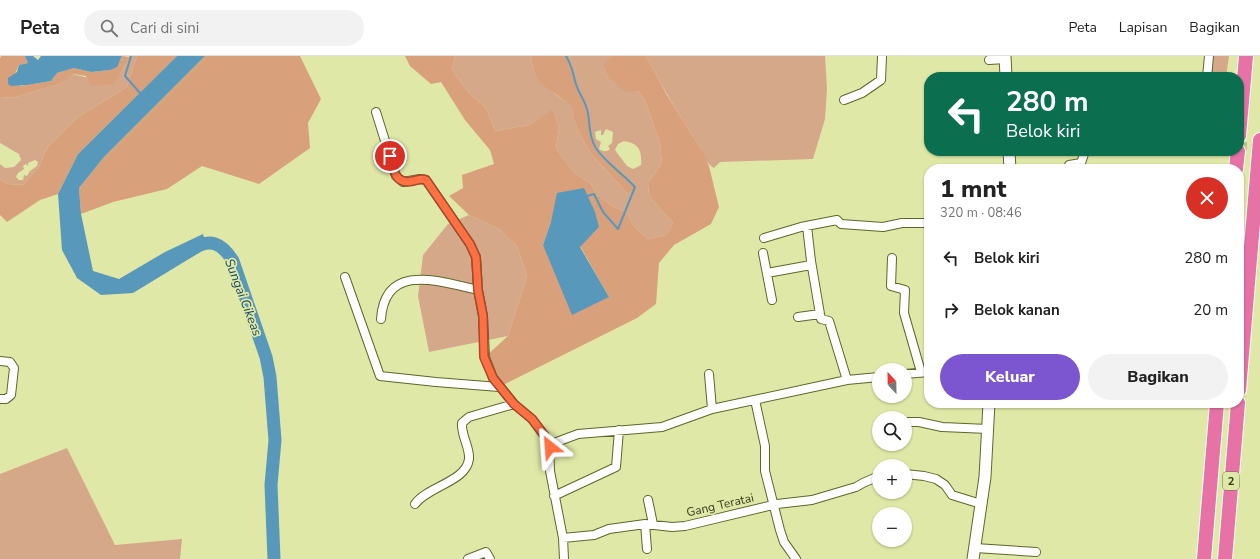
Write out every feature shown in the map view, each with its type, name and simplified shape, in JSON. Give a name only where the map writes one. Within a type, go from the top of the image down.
[{"type":"highway","points":[[1244,79],[1246,56]]},
{"type":"highway","points":[[1244,331],[1260,142]]},
{"type":"highway","name":"2","points":[[1204,559],[1217,408]]},
{"type":"highway","name":"2","points":[[1225,559],[1238,408]]},
{"type":"street","points":[[844,100],[862,94],[881,80],[882,56]]},
{"type":"street","points":[[1207,72],[1209,56]]},
{"type":"street","points":[[989,60],[1006,58],[1006,72]]},
{"type":"street","points":[[376,112],[396,176],[403,182],[420,179],[426,180],[470,244],[476,257],[478,290],[483,316],[484,357],[493,378],[499,387],[514,404],[532,419],[545,436],[550,447],[550,471],[563,538],[564,556],[555,559]]},
{"type":"street","points":[[1075,164],[1081,163],[1083,156]]},
{"type":"street","points":[[764,238],[807,226],[837,220],[841,224],[879,227],[924,223]]},
{"type":"street","points":[[807,226],[811,265],[821,319],[829,321],[847,380]]},
{"type":"street","points":[[763,253],[772,300]]},
{"type":"street","points":[[892,258],[891,286],[904,290],[904,313],[924,369]]},
{"type":"street","points":[[767,273],[811,265]]},
{"type":"street","points":[[345,277],[380,376],[499,387]]},
{"type":"street","points":[[381,319],[382,306],[386,296],[394,288],[407,280],[425,279],[478,290]]},
{"type":"street","points":[[798,318],[820,314]]},
{"type":"street","points":[[0,361],[10,362],[14,368],[11,395],[6,399],[0,398]]},
{"type":"street","points":[[912,373],[924,372]]},
{"type":"street","points":[[709,374],[712,409]]},
{"type":"street","points":[[550,447],[554,443],[572,435],[661,427],[712,409],[847,380],[872,378]]},
{"type":"street","points":[[755,400],[765,446],[765,471],[782,538],[796,559]]},
{"type":"street","points":[[415,504],[420,497],[452,481],[466,468],[469,458],[461,431],[462,423],[469,417],[514,404]]},
{"type":"street","points":[[989,408],[987,458],[974,553],[1036,552]]},
{"type":"street","points":[[912,422],[920,422],[942,427],[988,429]]},
{"type":"street","points":[[554,496],[616,467],[619,430]]},
{"type":"street","points":[[912,475],[924,476],[936,480],[945,485],[952,495],[981,504]]},
{"type":"street","name":"Gang Teratai","points":[[563,538],[594,535],[609,529],[649,524],[672,527],[685,526],[787,502],[812,500],[856,487],[872,479]]},
{"type":"street","points":[[647,548],[649,524],[648,500]]},
{"type":"street","points":[[468,559],[486,552],[490,559]]},
{"type":"shaded area","points":[[1,56],[25,56],[28,63],[19,65],[15,74],[20,86],[51,81],[57,73],[74,68],[91,72],[110,70],[122,56],[129,57],[115,84],[91,86],[86,76],[73,74],[60,84],[15,97],[0,98]]},
{"type":"shaded area","points":[[129,56],[137,56],[127,87],[78,117],[47,148],[39,167],[23,185],[7,184],[0,179],[0,164],[5,168],[14,167],[21,160],[19,154],[0,143],[0,98],[15,97],[60,84],[72,74],[115,84]],"holes":[[[35,160],[38,162],[37,166],[30,171],[27,176],[24,175],[23,180],[19,180],[16,177],[18,173],[24,169],[23,166],[26,164],[28,166],[28,163]]]},
{"type":"shaded area","points":[[137,56],[177,56],[78,154],[58,194],[40,200],[7,222],[0,215],[0,179],[7,184],[23,185],[39,167],[47,148],[78,117],[127,87]]},
{"type":"shaded area","points":[[205,56],[300,56],[321,99],[308,123],[310,148],[259,184],[202,166],[167,189],[113,202],[81,214],[79,188],[104,157]]},
{"type":"shaded area","points":[[405,56],[455,56],[452,70],[468,92],[486,108],[495,131],[529,125],[553,109],[559,128],[556,148],[569,166],[579,176],[591,184],[598,196],[612,206],[628,213],[635,228],[648,239],[666,235],[673,223],[649,196],[648,183],[662,163],[660,143],[646,103],[639,91],[625,92],[606,74],[604,64],[612,56],[646,56],[667,95],[704,154],[709,166],[719,207],[711,224],[674,245],[659,263],[656,304],[637,318],[499,387],[485,357],[508,336],[527,276],[517,246],[499,229],[469,215],[449,196],[463,188],[462,175],[494,164],[490,150],[465,120],[441,82],[431,84],[410,66]],"holes":[[[551,222],[599,227],[580,246],[609,297],[543,245]]]},
{"type":"shaded area","points":[[455,56],[531,56],[534,72],[556,95],[573,106],[577,129],[591,154],[628,194],[634,187],[596,148],[590,135],[588,111],[576,85],[570,62],[566,56],[612,56],[605,64],[606,74],[613,80],[639,91],[646,103],[660,143],[662,163],[648,183],[649,196],[673,223],[666,235],[648,239],[635,228],[628,213],[612,206],[598,196],[591,184],[579,176],[569,166],[556,148],[559,128],[553,110],[529,125],[495,131],[486,108],[468,92],[452,70]],"holes":[[[606,129],[613,132],[612,143],[608,146],[610,149],[607,151],[602,151],[599,149],[601,142],[596,139],[595,132],[601,130],[601,135],[603,135]],[[624,141],[629,142],[638,148],[641,156],[641,165],[633,169],[627,166],[615,150],[618,144]]]},
{"type":"shaded area","points":[[531,56],[566,56],[570,62],[576,85],[588,111],[590,135],[596,148],[635,187],[628,194],[591,154],[577,129],[572,106],[540,83],[534,72]]},
{"type":"shaded area","points":[[646,56],[825,56],[827,89],[825,119],[813,159],[720,162],[714,168],[707,161]]},
{"type":"shaded area","points":[[1209,56],[1229,56],[1227,72],[1207,72]]},
{"type":"shaded area","points":[[469,215],[499,229],[517,246],[527,276],[508,336],[429,352],[418,296],[423,255],[448,224]]},
{"type":"shaded area","points":[[67,448],[115,545],[182,539],[180,559],[0,559],[0,474]]},
{"type":"water","points":[[25,56],[33,56],[38,60],[41,56],[122,56],[117,67],[110,70],[91,72],[74,68],[57,73],[51,81],[11,86],[8,84],[8,78],[17,72],[19,65],[28,63]]},
{"type":"water","points":[[177,56],[205,56],[104,157],[79,188],[81,214],[93,271],[119,279],[165,252],[203,234],[207,248],[133,293],[101,295],[77,278],[62,250],[58,194],[78,154]]},
{"type":"water","points":[[584,188],[595,212],[599,227],[580,247],[609,297],[572,315],[543,245],[551,222],[557,193]]},
{"type":"waterway","points":[[131,56],[125,76],[140,93]]},
{"type":"waterway","points":[[566,56],[571,66],[577,88],[587,109],[591,135],[596,148],[604,158],[635,187],[618,229],[603,212],[594,194],[587,196]]},
{"type":"waterway","name":"Sungai Cikeas","points":[[191,250],[198,246],[210,243],[220,246],[229,255],[233,261],[266,357],[270,377],[275,440],[271,485],[274,559]]},
{"type":"tunnel","points":[[1244,146],[1260,147]]},
{"type":"route","points":[[390,156],[392,166],[399,180],[408,182],[420,179],[426,180],[452,220],[470,244],[476,257],[478,270],[478,290],[483,316],[484,357],[493,378],[499,387],[514,404],[532,419],[541,429],[549,442],[550,447]]}]
